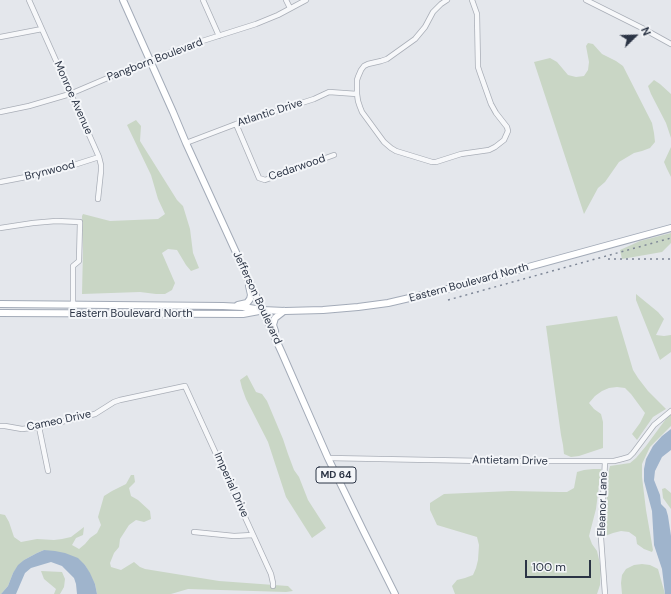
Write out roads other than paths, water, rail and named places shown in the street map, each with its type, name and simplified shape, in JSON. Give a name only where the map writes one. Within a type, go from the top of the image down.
[{"type":"main road","name":"Jefferson Boulevard","points":[[123,0],[186,144],[282,353],[328,458],[395,594]]},
{"type":"main road","name":"Eastern Boulevard North","points":[[0,306],[223,306],[285,311],[358,307],[388,303],[456,287],[671,228]]},
{"type":"main road","points":[[223,306],[244,304],[248,301],[251,296],[246,275]]},
{"type":"main road","points":[[29,313],[37,309],[68,309],[72,308],[73,305]]},
{"type":"main road","name":"Eastern Boulevard North","points":[[0,313],[244,314],[262,310]]},
{"type":"main road","points":[[282,353],[273,325],[275,318],[285,311]]},
{"type":"street","name":"Monroe Avenue","points":[[29,0],[99,157],[101,171],[98,199]]},
{"type":"street","points":[[204,0],[219,36]]},
{"type":"street","points":[[286,0],[290,8]]},
{"type":"street","name":"Pangborn Boulevard","points":[[0,112],[29,106],[70,94],[150,60],[278,15],[306,0]]},
{"type":"street","points":[[447,0],[433,12],[425,27],[415,39],[387,59],[364,66],[358,77],[357,94],[362,112],[384,142],[391,148],[404,154],[427,161],[436,162],[461,154],[489,150],[501,143],[508,131],[507,127],[491,104],[478,67],[477,14],[472,0]]},
{"type":"street","points":[[586,0],[671,44]]},
{"type":"street","points":[[0,37],[42,29]]},
{"type":"street","name":"Atlantic Drive","points":[[186,144],[236,124],[314,99],[329,92],[357,94]]},
{"type":"street","name":"Cedarwood","points":[[236,124],[259,178],[265,180],[334,155]]},
{"type":"street","name":"Brynwood","points":[[0,182],[52,172],[99,157]]},
{"type":"street","points":[[0,228],[56,221],[80,222],[79,261],[73,266],[73,305]]},
{"type":"street","name":"Cameo Drive","points":[[0,426],[22,429],[39,427],[95,414],[120,400],[185,386]]},
{"type":"street","name":"Imperial Drive","points":[[185,386],[271,574],[273,586]]},
{"type":"street","name":"Antietam Drive","points":[[328,458],[604,462],[628,457],[638,448],[654,425],[671,411]]},
{"type":"street","points":[[39,427],[48,471]]},
{"type":"street","name":"Eleanor Lane","points":[[604,462],[601,538],[604,594]]},
{"type":"street","points":[[194,532],[234,536],[253,535]]},
{"type":"water","points":[[671,429],[671,450],[662,457],[655,471],[654,480],[660,495],[661,504],[666,509],[671,536],[671,594],[665,594],[662,569],[654,545],[652,511],[644,481],[644,469],[646,459],[653,446]]},
{"type":"water","points":[[44,550],[65,553],[78,558],[90,573],[95,584],[97,594],[77,594],[74,578],[62,566],[51,562],[31,568],[25,573],[16,594],[1,594],[8,586],[18,565],[24,560]]},
{"type":"railway","points":[[448,300],[671,238]]},
{"type":"railway","points":[[608,259],[671,259]]}]
